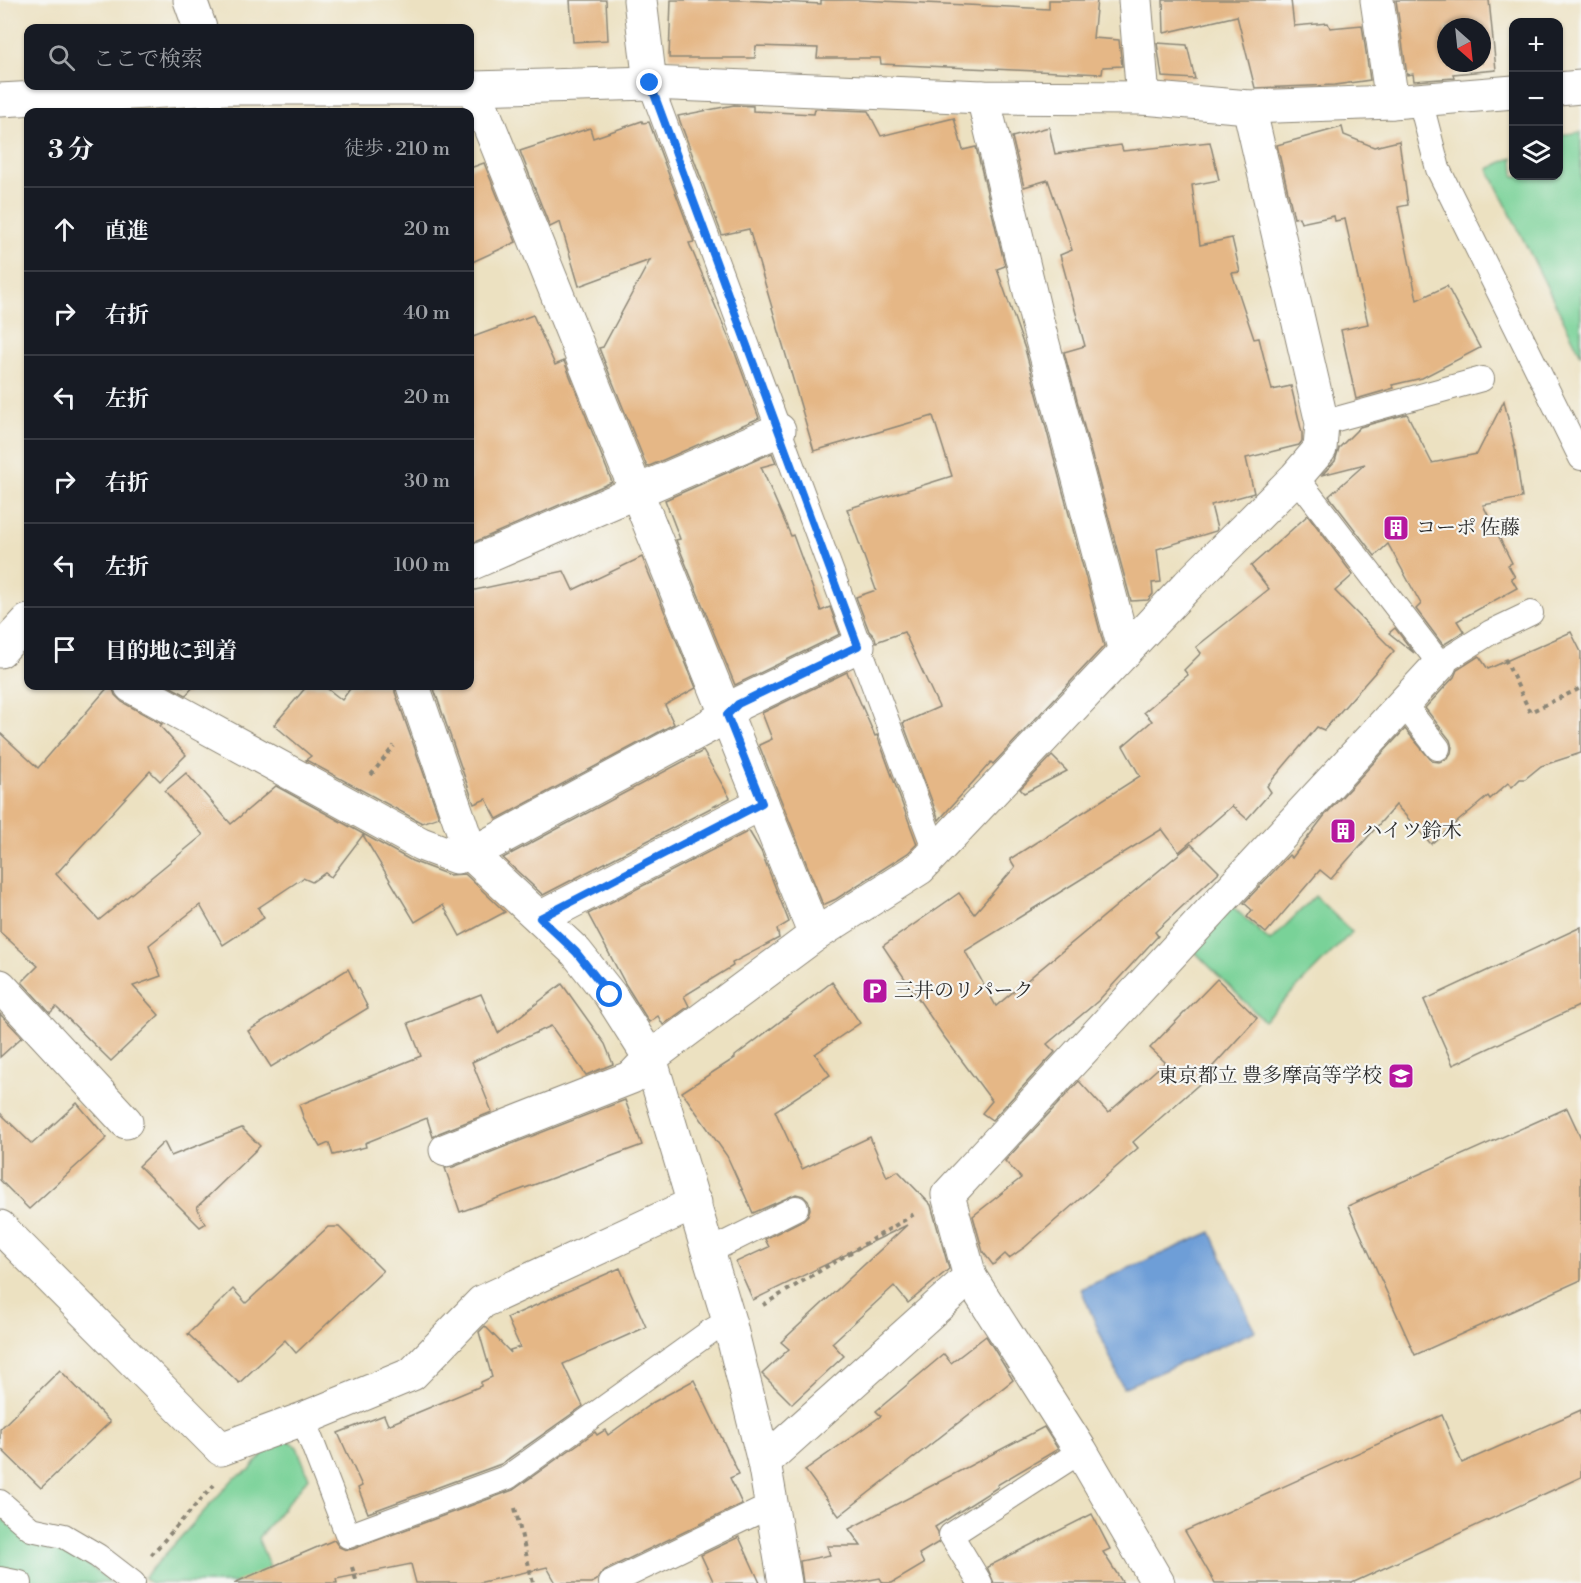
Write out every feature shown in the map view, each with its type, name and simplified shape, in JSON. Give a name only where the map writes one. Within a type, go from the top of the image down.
[{"type":"street","points":[[190,0],[199,24]]},
{"type":"street","points":[[640,0],[650,83]]},
{"type":"street","points":[[1135,0],[1143,98]]},
{"type":"street","points":[[1377,0],[1406,101]]},
{"type":"street","points":[[815,935],[474,88],[650,83],[983,97],[1143,98],[1249,107],[1406,101],[1509,92]]},
{"type":"street","points":[[1563,89],[1581,87]]},
{"type":"street","points":[[0,100],[65,105],[224,95],[403,90]]},
{"type":"street","points":[[983,97],[1038,325],[1125,652]]},
{"type":"street","points":[[446,1149],[632,1077],[650,1058],[815,935],[920,868],[1188,585],[1296,477],[1320,449],[1322,423],[1249,107]]},
{"type":"street","points":[[474,562],[779,430]]},
{"type":"street","points":[[137,690],[421,844],[456,857],[471,854],[727,715],[738,704],[858,646]]},
{"type":"street","points":[[1158,1583],[1082,1450],[970,1277],[948,1195],[1402,702],[1440,664]]},
{"type":"street","points":[[417,698],[471,854],[583,961],[610,995],[650,1058],[729,1321],[765,1462],[785,1583]]},
{"type":"street","points":[[540,918],[762,803]]},
{"type":"street","points":[[0,986],[126,1122]]},
{"type":"street","points":[[0,1227],[221,1449],[303,1419],[412,1374],[482,1302],[695,1203]]},
{"type":"street","points":[[765,1462],[970,1277]]},
{"type":"lane","points":[[650,83],[936,853]]},
{"type":"lane","points":[[1406,101],[1581,458]]},
{"type":"lane","points":[[1322,423],[1482,379]]},
{"type":"lane","points":[[1296,477],[1440,664],[1491,632],[1531,613]]},
{"type":"lane","points":[[1402,702],[1438,748]]},
{"type":"lane","points":[[708,1252],[796,1209]]},
{"type":"lane","points":[[303,1419],[348,1536],[508,1477],[711,1331],[729,1321]]},
{"type":"lane","points":[[980,1583],[951,1535],[1082,1450]]},
{"type":"lane","points":[[0,1502],[32,1529],[64,1536],[98,1556],[132,1582]]},
{"type":"lane","points":[[611,1583],[772,1505]]},
{"type":"lane","points":[[0,1579],[20,1583]]},
{"type":"path","points":[[1491,632],[1530,712],[1581,688]]},
{"type":"path","points":[[348,804],[417,698]]},
{"type":"path","points":[[729,1321],[755,1310],[948,1195]]},
{"type":"path","points":[[132,1582],[225,1472],[221,1449]]},
{"type":"path","points":[[508,1477],[533,1583]]},
{"type":"green space","points":[[1581,132],[1581,355],[1488,169],[1509,159],[1509,180],[1563,180],[1563,134]]},
{"type":"green space","points":[[1315,896],[1352,932],[1264,1021],[1193,950],[1231,905],[1270,941]]},
{"type":"green space","points":[[288,1440],[297,1447],[309,1477],[258,1538],[276,1583],[151,1583],[144,1578],[234,1478],[250,1470],[266,1450]]},
{"type":"green space","points":[[0,1516],[29,1543],[72,1552],[112,1583],[0,1583]]},
{"type":"water","points":[[1211,1232],[1255,1331],[1123,1388],[1081,1289]]},
{"type":"building","points":[[570,0],[606,0],[608,40],[573,42]]},
{"type":"building","points":[[671,0],[740,0],[821,4],[821,0],[860,0],[1049,9],[1049,0],[1097,0],[1093,38],[1119,40],[1122,66],[1103,67],[1102,74],[881,64],[880,58],[817,58],[818,48],[756,46],[755,58],[669,58]]},
{"type":"building","points":[[1163,0],[1291,0],[1294,26],[1328,23],[1330,28],[1362,25],[1370,80],[1335,85],[1255,88],[1237,16],[1164,33]]},
{"type":"building","points":[[1396,0],[1489,0],[1491,18],[1437,18],[1437,72],[1474,72],[1453,74],[1454,78],[1414,81],[1413,74],[1407,75]]},
{"type":"building","points":[[1491,20],[1496,70],[1491,70]]},
{"type":"building","points":[[1157,43],[1187,45],[1195,79],[1162,77]]},
{"type":"building","points":[[734,105],[753,106],[753,111],[814,114],[815,109],[868,111],[881,136],[954,118],[963,150],[976,147],[1005,266],[997,269],[1025,349],[1104,646],[993,764],[991,762],[939,820],[903,723],[939,707],[904,632],[876,642],[875,637],[869,631],[856,597],[876,590],[847,509],[952,476],[933,416],[814,451],[749,229],[722,235],[678,116]]},
{"type":"building","points":[[642,121],[643,123],[649,122],[694,242],[689,243],[735,353],[759,418],[647,467],[599,348],[603,347],[650,260],[579,286],[560,222],[550,227],[520,151],[590,128],[593,138]]},
{"type":"building","points":[[1049,127],[1055,154],[1121,145],[1123,151],[1210,142],[1219,180],[1192,185],[1200,245],[1232,238],[1240,272],[1232,273],[1254,339],[1259,338],[1272,390],[1291,386],[1302,433],[1302,441],[1299,445],[1246,458],[1254,493],[1211,505],[1216,531],[1157,549],[1161,582],[1152,583],[1153,594],[1148,600],[1131,601],[1064,352],[1085,346],[1060,255],[1072,250],[1048,180],[1024,187],[1012,137]]},
{"type":"building","points":[[1342,127],[1344,135],[1374,147],[1399,141],[1408,205],[1398,207],[1417,300],[1447,286],[1480,348],[1422,378],[1392,385],[1394,388],[1356,399],[1341,330],[1368,324],[1345,219],[1335,221],[1334,216],[1301,223],[1299,217],[1294,218],[1277,145]]},
{"type":"building","points":[[484,163],[516,242],[474,261],[474,167]]},
{"type":"building","points":[[533,315],[555,365],[564,361],[612,482],[474,542],[474,337]]},
{"type":"building","points":[[1504,401],[1515,449],[1522,498],[1483,505],[1512,563],[1508,565],[1515,577],[1511,578],[1517,588],[1457,621],[1464,632],[1443,645],[1416,609],[1421,604],[1388,544],[1375,556],[1329,496],[1365,464],[1322,475],[1335,461],[1339,448],[1360,427],[1407,414],[1432,463],[1477,454]]},
{"type":"building","points":[[772,453],[776,463],[761,467],[791,536],[793,535],[821,611],[830,607],[840,634],[735,685],[676,540],[680,539],[665,500]]},
{"type":"building","points":[[1308,515],[1353,575],[1335,591],[1394,651],[1324,730],[1317,727],[1267,786],[1271,792],[1247,819],[1232,806],[1179,852],[1162,829],[965,951],[996,1006],[1191,844],[1219,872],[1155,932],[1158,936],[1098,1001],[1047,1044],[1055,1052],[992,1120],[982,1113],[992,1101],[942,1034],[883,946],[959,893],[974,914],[1015,867],[1010,859],[1140,776],[1123,746],[1152,721],[1144,712],[1188,675],[1184,670],[1201,653],[1196,647],[1269,589],[1251,566]]},
{"type":"building","points":[[642,557],[696,688],[665,705],[674,724],[497,819],[486,799],[474,804],[434,690],[474,690],[474,590],[564,571],[573,590]]},
{"type":"building","points":[[1395,628],[1414,653],[1389,633]]},
{"type":"building","points":[[1571,632],[1581,652],[1581,753],[1541,766],[1512,787],[1508,783],[1490,799],[1488,796],[1431,844],[1396,805],[1331,879],[1320,870],[1266,933],[1247,917],[1252,910],[1244,903],[1289,855],[1292,858],[1325,815],[1405,729],[1432,761],[1439,762],[1447,759],[1452,747],[1450,740],[1425,708],[1454,677],[1457,670],[1479,656],[1488,669]]},
{"type":"building","points":[[847,672],[875,736],[877,735],[917,844],[908,853],[823,905],[759,745],[772,739],[762,713]]},
{"type":"building","points":[[106,690],[113,690],[122,702],[162,724],[160,726],[186,755],[160,781],[150,771],[56,874],[99,920],[203,835],[165,791],[186,773],[231,824],[276,786],[412,861],[449,875],[465,874],[505,912],[460,936],[443,905],[415,922],[363,835],[331,877],[325,873],[312,882],[303,878],[258,908],[264,918],[223,945],[200,905],[149,945],[161,976],[133,986],[159,1015],[111,1061],[56,1007],[50,1013],[22,982],[38,966],[0,932],[0,733],[38,768]]},
{"type":"building","points":[[177,690],[190,690],[186,695]]},
{"type":"building","points":[[304,690],[329,690],[342,700],[349,690],[395,690],[439,817],[422,823],[306,760],[311,756],[274,725]]},
{"type":"building","points":[[703,751],[730,798],[543,895],[503,858]]},
{"type":"building","points":[[1052,756],[1067,771],[1024,793],[1020,789]]},
{"type":"building","points":[[749,831],[761,851],[789,922],[777,929],[779,938],[732,963],[733,966],[684,996],[689,1006],[663,1025],[658,1016],[649,1022],[626,985],[588,914]]},
{"type":"building","points":[[1581,927],[1581,1005],[1453,1065],[1424,1000]]},
{"type":"building","points":[[348,969],[368,1008],[271,1067],[248,1031]]},
{"type":"building","points":[[1217,979],[1257,1018],[1203,1077],[1205,1079],[1133,1142],[1138,1148],[1025,1247],[1009,1258],[1005,1254],[993,1265],[983,1252],[973,1216],[1021,1178],[1005,1161],[1079,1081],[1108,1113],[1165,1062],[1150,1048]]},
{"type":"building","points":[[832,982],[860,1023],[815,1054],[830,1075],[775,1111],[802,1169],[870,1137],[887,1177],[898,1171],[931,1205],[949,1269],[908,1303],[894,1286],[832,1343],[844,1356],[792,1404],[762,1374],[789,1349],[781,1342],[907,1225],[753,1300],[736,1262],[769,1247],[765,1239],[803,1220],[810,1209],[809,1202],[803,1196],[796,1194],[753,1213],[727,1156],[682,1092],[735,1058]]},
{"type":"building","points":[[562,984],[605,1044],[613,1064],[586,1075],[551,1026],[472,1062],[492,1112],[433,1137],[427,1118],[365,1143],[366,1147],[333,1155],[329,1143],[320,1147],[305,1122],[299,1105],[421,1056],[408,1023],[481,994],[498,1033]]},
{"type":"building","points":[[0,1014],[22,1037],[0,1057]]},
{"type":"building","points":[[625,1100],[642,1145],[460,1212],[445,1168],[453,1167]]},
{"type":"building","points":[[77,1103],[107,1138],[29,1209],[0,1180],[0,1113],[32,1144]]},
{"type":"building","points":[[1567,1108],[1581,1138],[1581,1280],[1415,1355],[1348,1206]]},
{"type":"building","points":[[242,1128],[260,1146],[197,1207],[205,1224],[200,1227],[139,1166],[164,1142],[171,1156]]},
{"type":"building","points":[[328,1227],[339,1227],[383,1271],[296,1353],[285,1340],[239,1383],[188,1334],[233,1289],[246,1303]]},
{"type":"building","points":[[620,1268],[646,1327],[563,1364],[583,1406],[501,1464],[368,1513],[358,1488],[362,1486],[338,1433],[384,1415],[388,1425],[481,1386],[481,1382],[492,1377],[479,1332],[485,1326],[511,1353],[510,1350],[520,1347],[507,1318]]},
{"type":"building","points":[[986,1336],[1013,1380],[839,1516],[805,1470],[881,1416],[876,1411],[944,1354],[951,1363]]},
{"type":"building","points":[[60,1370],[110,1422],[41,1488],[0,1448],[0,1429]]},
{"type":"building","points":[[694,1380],[739,1474],[730,1478],[742,1504],[605,1570],[592,1583],[556,1583],[547,1567],[478,1583],[416,1583],[411,1564],[336,1579],[337,1583],[234,1583],[334,1540],[339,1547],[346,1550],[353,1549],[513,1490],[595,1432],[597,1435],[605,1430],[608,1435],[652,1403]]},
{"type":"building","points":[[1581,1410],[1581,1477],[1352,1583],[1215,1583],[1185,1531],[1442,1415],[1462,1463]]},
{"type":"building","points":[[1044,1427],[1058,1449],[997,1485],[998,1487],[935,1527],[939,1542],[919,1554],[924,1564],[892,1583],[883,1583],[880,1578],[854,1583],[803,1583],[800,1561],[830,1555],[827,1546],[861,1546],[849,1529]]},
{"type":"building","points":[[1092,1514],[1110,1549],[1103,1552],[1123,1583],[994,1583],[987,1567]]},
{"type":"building","points":[[739,1537],[760,1583],[714,1583],[701,1555]]},
{"type":"place","name":"コーポ 佐藤","points":[[1396,528]]},
{"type":"place","name":"ハイツ鈴木","points":[[1343,831]]},
{"type":"place","name":"三井のリパーク","points":[[875,991]]},
{"type":"place","name":"東京都立 豊多摩高等学校","points":[[1401,1076]]},
{"type":"route","points":[[610,995],[576,952],[540,918],[762,803],[727,715],[738,704],[858,646],[650,83]]}]
